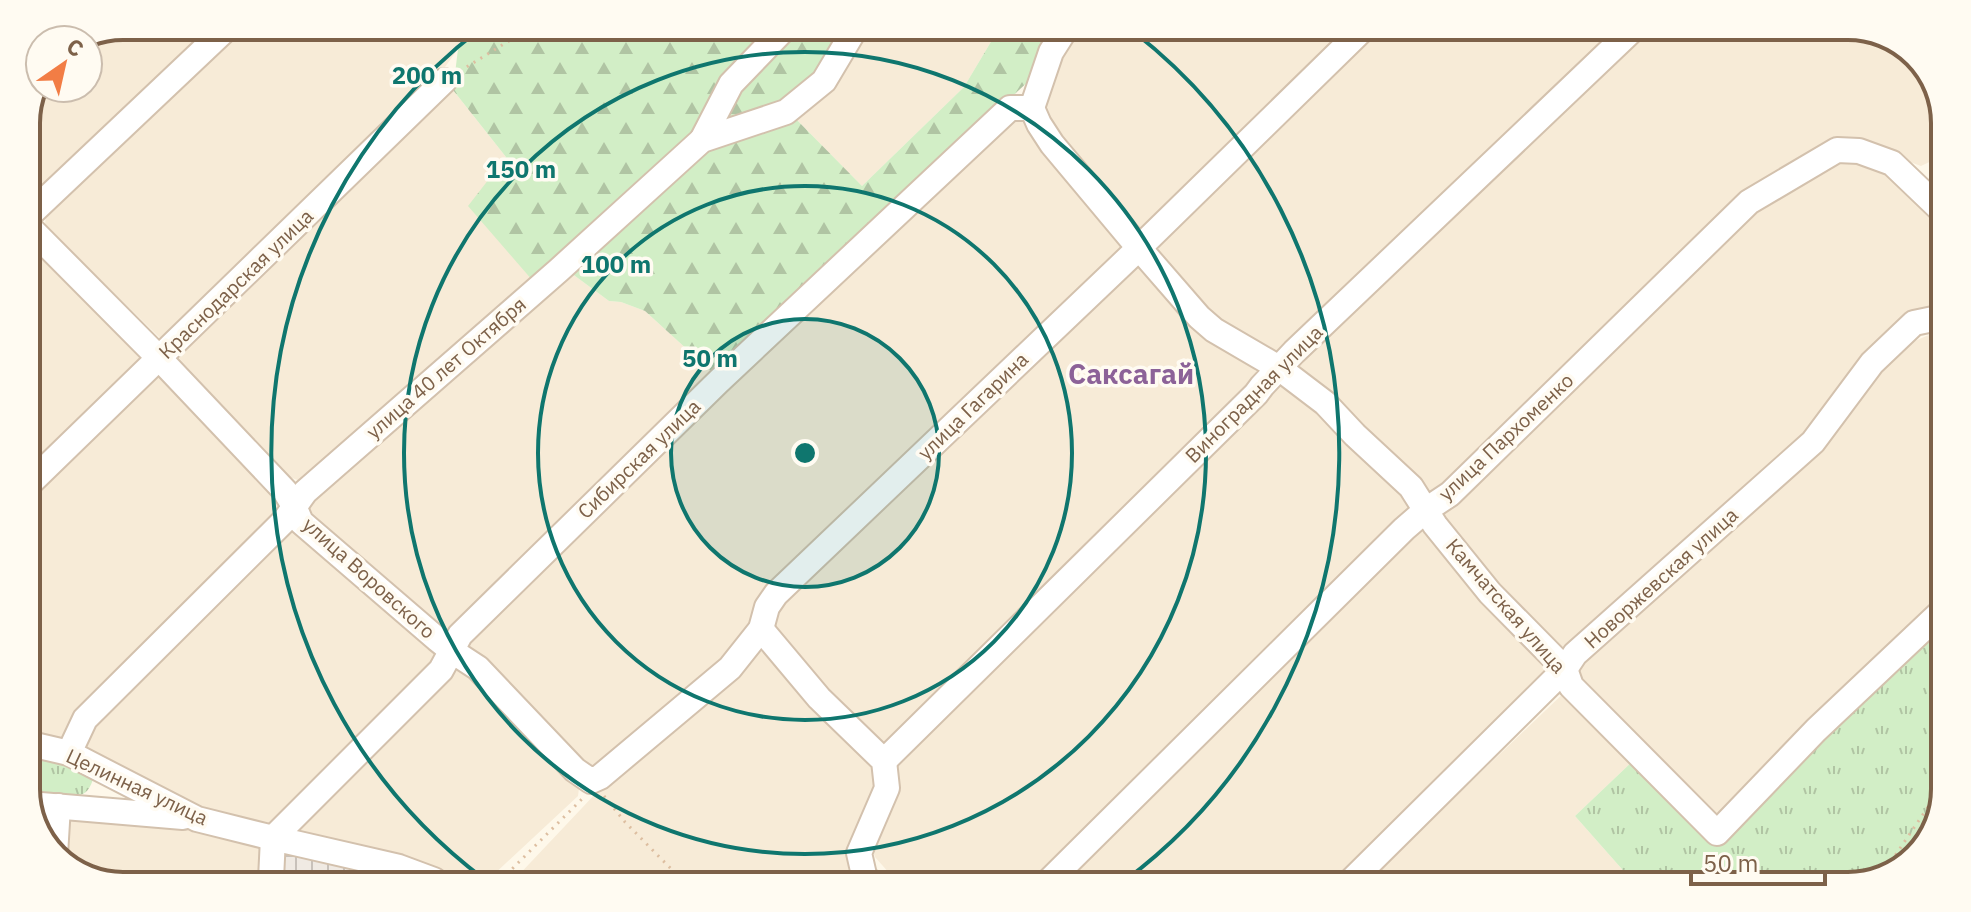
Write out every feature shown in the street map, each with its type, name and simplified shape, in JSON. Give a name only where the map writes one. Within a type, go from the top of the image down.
[{"type":"street","points":[[40,205],[214,40]]},
{"type":"street","points":[[702,140],[731,84],[773,40]]},
{"type":"street","name":"улица 40 лет Октября","points":[[69,753],[85,719],[285,520],[305,492],[559,270],[702,140],[786,112],[824,81],[848,40]]},
{"type":"street","points":[[1032,108],[1051,52],[1059,40]]},
{"type":"street","name":"улица Гагарина","points":[[591,781],[600,777],[730,668],[761,629],[767,607],[776,594],[1352,40]]},
{"type":"street","name":"Виноградная улица","points":[[884,761],[1279,368],[1622,40]]},
{"type":"street","name":"Краснодарская улица","points":[[40,474],[444,81]]},
{"type":"street","name":"Сибирская улица","points":[[273,838],[441,670],[460,635],[719,381],[1010,108],[1032,108]]},
{"type":"street","name":"Камчатская улица","points":[[1032,108],[1052,144],[1206,323],[1279,368],[1325,403],[1411,487],[1435,525],[1490,593],[1565,669],[1571,686],[1717,833],[1816,730],[1931,621]]},
{"type":"street","name":"улица Пархоменко","points":[[1058,872],[1426,510],[1450,494],[1749,202],[1837,150],[1859,151],[1892,163],[1931,203]]},
{"type":"street","name":"улица Воровского","points":[[40,238],[285,491],[301,522],[452,651],[478,668],[575,770],[591,781]]},
{"type":"street","name":"Новоржевская улица","points":[[1360,872],[1565,669],[1575,654],[1813,442],[1872,363],[1914,323],[1931,319]]},
{"type":"street","points":[[761,629],[819,698],[884,761],[887,788],[859,853],[863,872]]},
{"type":"street","name":"Целинная улица","points":[[40,746],[69,753],[197,819],[412,872]]},
{"type":"street","points":[[42,805],[197,819]]},
{"type":"street","points":[[56,838],[58,806]]},
{"type":"street","points":[[271,872],[273,838]]},
{"type":"path","points":[[444,81],[510,40]]},
{"type":"path","points":[[509,872],[588,793],[591,781]]},
{"type":"path","points":[[591,781],[625,822],[674,872]]},
{"type":"path","points":[[1893,858],[1929,806]]},
{"type":"shaded area","points":[[199,40],[40,191],[43,104],[104,104],[104,43]]},
{"type":"shaded area","points":[[228,40],[462,40],[440,74],[168,339],[160,338],[45,225],[46,214]]},
{"type":"shaded area","points":[[853,40],[992,40],[964,87],[862,186],[791,114]]},
{"type":"shaded area","points":[[1067,40],[1340,40],[1145,230],[1136,231],[1046,126],[1040,92]]},
{"type":"shaded area","points":[[1362,40],[1613,40],[1278,353],[1264,350],[1228,332],[1159,256],[1159,243]]},
{"type":"shaded area","points":[[1636,40],[1864,42],[1880,46],[1907,64],[1925,91],[1931,118],[1931,161],[1921,166],[1858,143],[1747,194],[1434,495],[1426,493],[1302,375],[1298,363]]},
{"type":"shaded area","points":[[453,90],[506,157],[533,281],[461,339],[311,477],[300,481],[287,476],[178,357],[180,350],[431,105]]},
{"type":"shaded area","points":[[1026,111],[1122,243],[1118,254],[744,638],[734,652],[598,765],[583,768],[464,646],[1007,116]]},
{"type":"shaded area","points":[[1840,156],[1863,161],[1919,191],[1931,208],[1931,321],[1566,652],[1556,649],[1497,589],[1440,513],[1751,209]]},
{"type":"shaded area","points":[[40,247],[140,353],[138,365],[40,461]]},
{"type":"shaded area","points":[[1143,264],[1256,371],[1256,383],[886,745],[825,692],[772,626],[772,613],[1129,266]]},
{"type":"shaded area","points":[[571,273],[609,301],[645,311],[713,373],[454,632],[442,632],[308,517],[309,507],[315,498]]},
{"type":"shaded area","points":[[1931,334],[1931,613],[1719,815],[1704,817],[1583,679],[1578,671],[1581,656],[1876,371],[1910,343]]},
{"type":"shaded area","points":[[164,377],[279,499],[282,509],[65,737],[57,744],[40,740],[40,484],[151,378]]},
{"type":"shaded area","points":[[1277,382],[1288,382],[1411,500],[1410,510],[1399,524],[1042,872],[888,872],[875,857],[872,848],[895,804],[897,782],[893,762]]},
{"type":"shaded area","points":[[1424,529],[1552,668],[1350,872],[1070,872],[1411,534]]},
{"type":"shaded area","points":[[292,530],[300,532],[440,658],[264,831],[199,809],[92,754],[84,744],[88,732]]},
{"type":"shaded area","points":[[760,642],[872,757],[877,786],[864,807],[847,858],[849,872],[522,872],[598,791]]},
{"type":"shaded area","points":[[458,667],[469,669],[576,779],[578,796],[496,872],[435,872],[400,859],[298,834],[294,826],[446,672]]},
{"type":"shaded area","points":[[1570,687],[1636,758],[1575,816],[1625,872],[1377,872]]},
{"type":"shaded area","points":[[76,815],[196,827],[263,843],[265,872],[123,872],[91,866],[64,847],[67,820]]},
{"type":"shaded area","points":[[287,849],[367,872],[276,872],[277,860]]},
{"type":"green space","points":[[462,40],[841,40],[791,114],[862,186],[964,87],[992,40],[1052,40],[1031,79],[713,373],[645,311],[609,301],[571,273],[533,281],[468,206],[506,157],[453,90]]},
{"type":"green space","points":[[1931,633],[1929,805],[1925,821],[1914,839],[1885,863],[1875,868],[1848,872],[1625,872],[1575,816],[1636,758],[1723,843]]},
{"type":"green space","points":[[40,756],[80,768],[93,779],[83,794],[62,797],[40,795]]},
{"type":"district","name":"Саксагай","points":[[1131,374]]}]
